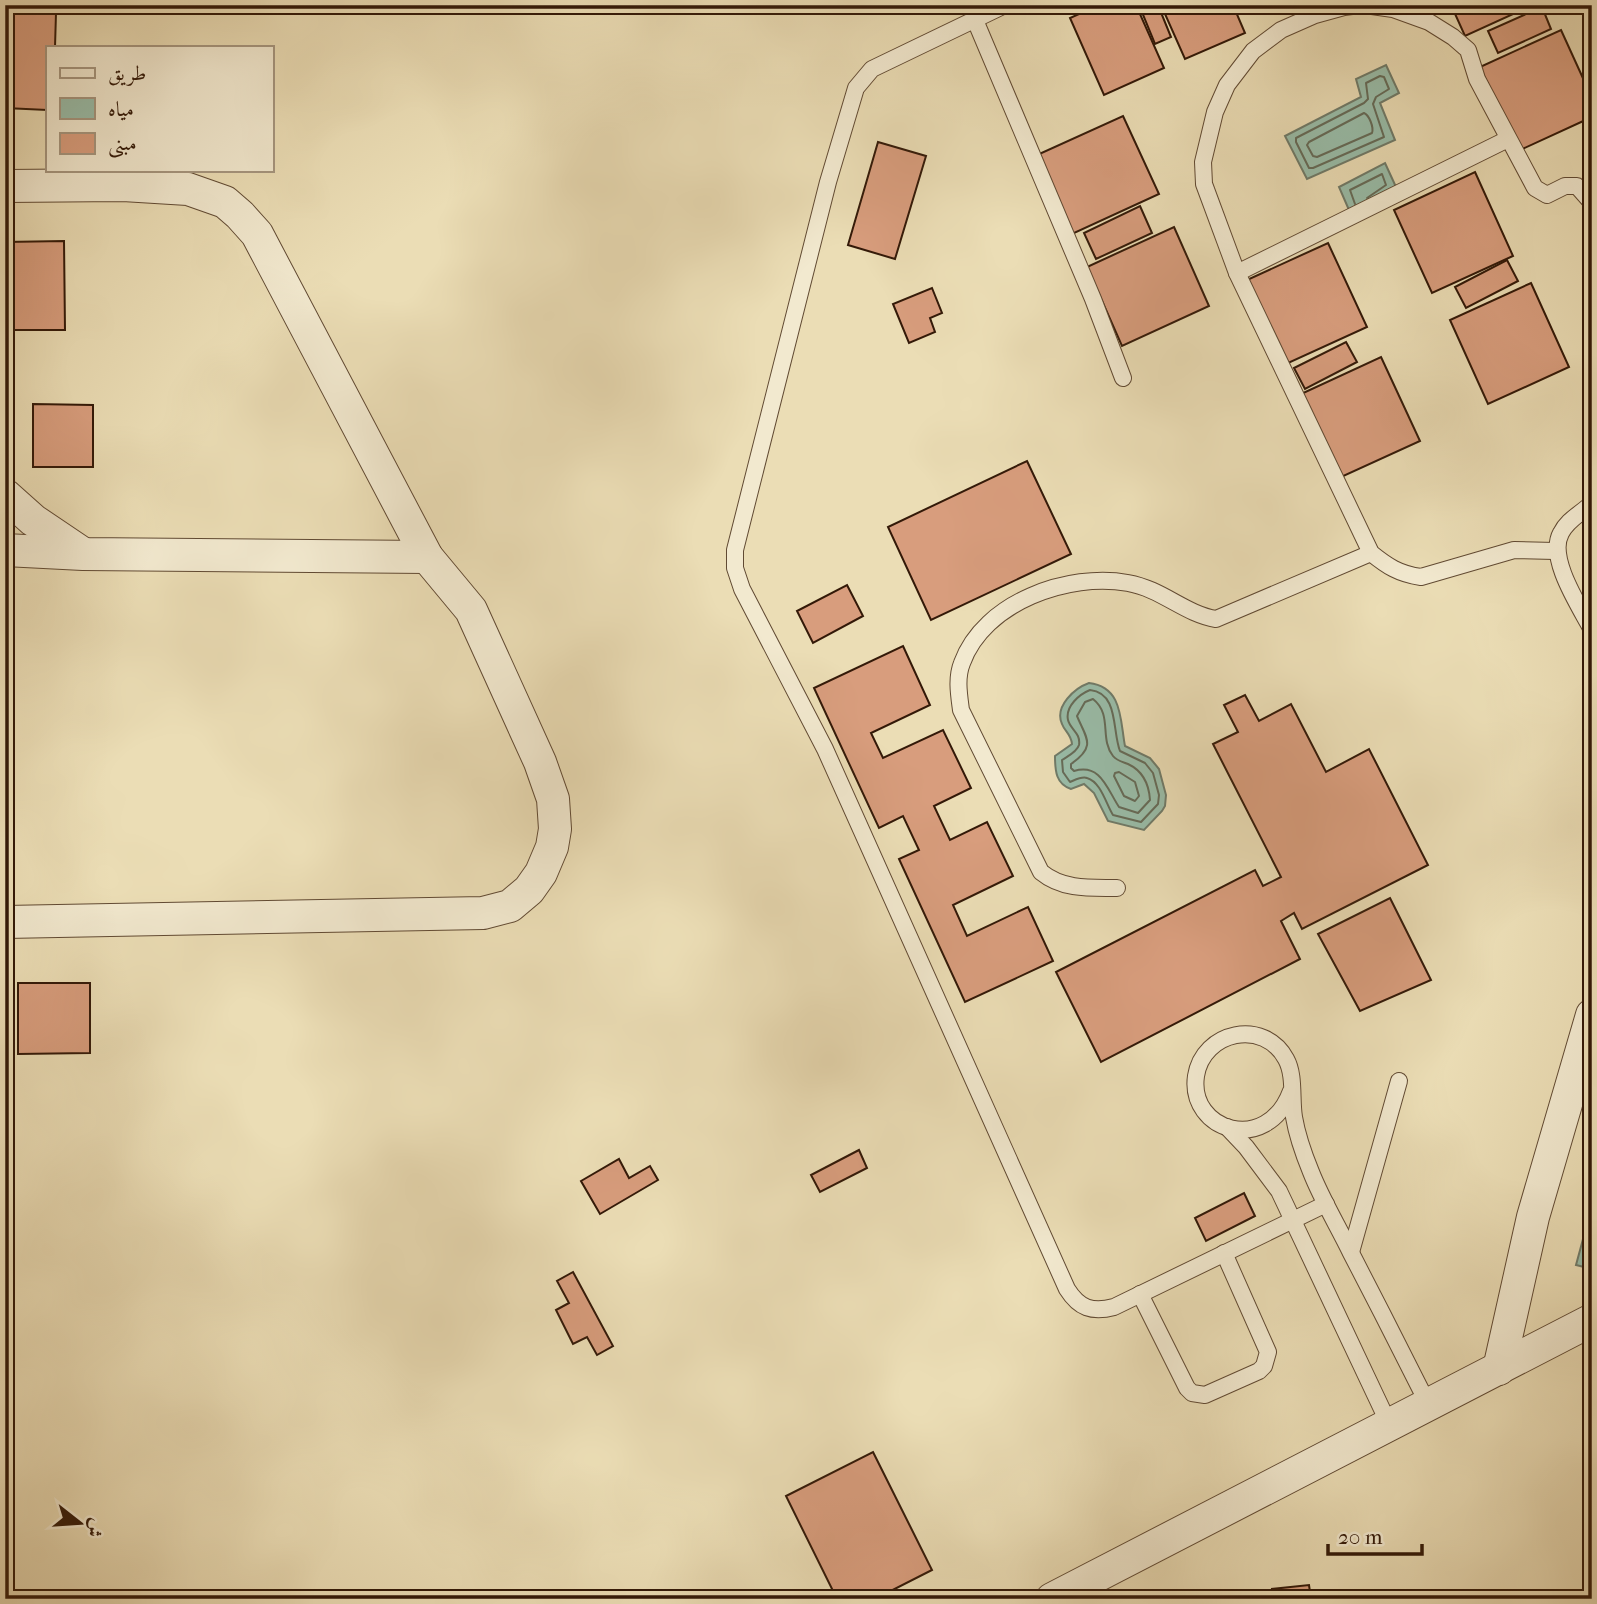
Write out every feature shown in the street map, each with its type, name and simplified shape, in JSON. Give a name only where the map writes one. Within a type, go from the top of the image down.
[{"type":"street","points":[[5,186],[123,185],[188,189],[225,202],[257,234],[427,557],[471,610],[540,762],[553,799],[555,829],[552,847],[541,873],[529,890],[510,906],[483,913],[5,922]]},
{"type":"street","points":[[5,495],[33,520],[83,554]]},
{"type":"street","points":[[5,550],[83,554],[427,557]]},
{"type":"street","points":[[1499,1369],[1533,1217],[1592,1015]]},
{"type":"street","points":[[1052,1599],[1592,1320]]},
{"type":"lane","points":[[1005,5],[872,69],[856,88],[828,182],[752,478],[735,550],[736,568],[743,589],[825,749],[1074,1301],[1086,1308],[1100,1311],[1114,1307],[1326,1203]]},
{"type":"lane","points":[[1555,551],[1514,550],[1420,577],[1391,569],[1371,553],[1237,273],[1204,184],[1203,162],[1215,112],[1223,94],[1240,66],[1254,51],[1281,30],[1315,15],[1363,5],[1393,9],[1429,22],[1453,37],[1468,50],[1476,79],[1539,192],[1547,195],[1565,186],[1577,186],[1592,203]]},
{"type":"lane","points":[[975,20],[1124,379]]},
{"type":"lane","points":[[1237,273],[1508,139]]},
{"type":"lane","points":[[1592,503],[1571,519],[1559,535],[1555,551],[1567,582],[1592,630]]},
{"type":"lane","points":[[1117,888],[1066,886],[1050,879],[1037,864],[961,710],[958,682],[962,663],[973,643],[988,625],[1017,603],[1041,591],[1069,583],[1095,580],[1127,583],[1154,590],[1202,617],[1216,619],[1371,553]]},
{"type":"lane","points":[[1291,1091],[1285,1107],[1274,1119],[1260,1128],[1243,1130],[1227,1127],[1213,1120],[1203,1108],[1197,1094],[1195,1078],[1203,1056],[1220,1040],[1234,1034],[1265,1038],[1278,1047],[1287,1060],[1291,1075],[1294,1119],[1302,1147],[1326,1203],[1429,1404]]},
{"type":"lane","points":[[1351,1252],[1399,1081]]},
{"type":"lane","points":[[1227,1127],[1264,1168],[1279,1191],[1389,1424]]},
{"type":"lane","points":[[1140,1294],[1187,1388],[1192,1393],[1205,1395],[1259,1371],[1264,1366],[1268,1352],[1224,1253]]},
{"type":"water","points":[[1386,65],[1399,93],[1380,103],[1395,140],[1307,179],[1285,136],[1361,97],[1356,79]]},
{"type":"water","points":[[1385,163],[1396,187],[1352,217],[1339,187]]},
{"type":"water","points":[[1089,683],[1100,686],[1114,698],[1118,706],[1125,746],[1150,758],[1159,769],[1166,795],[1165,806],[1144,830],[1108,821],[1094,793],[1084,784],[1071,789],[1062,784],[1057,776],[1055,756],[1072,744],[1060,717],[1063,704],[1072,693]]},
{"type":"water","points":[[1586,1228],[1592,1230],[1592,1269],[1576,1265]]},
{"type":"building","points":[[1099,5],[1136,5],[1164,68],[1104,95],[1070,18]]},
{"type":"building","points":[[1139,5],[1158,5],[1171,37],[1155,44]]},
{"type":"building","points":[[1161,5],[1233,5],[1245,33],[1185,59]]},
{"type":"building","points":[[1451,5],[1533,5],[1465,36]]},
{"type":"building","points":[[1542,7],[1551,29],[1498,53],[1488,31]]},
{"type":"building","points":[[5,11],[56,13],[55,46],[46,46],[46,110],[5,108]]},
{"type":"building","points":[[1561,30],[1592,98],[1592,117],[1518,151],[1480,67]]},
{"type":"building","points":[[1123,116],[1159,194],[1072,234],[1037,155]]},
{"type":"building","points":[[878,142],[926,156],[895,259],[848,245]]},
{"type":"building","points":[[1475,172],[1513,256],[1432,293],[1394,210]]},
{"type":"building","points":[[1140,206],[1152,233],[1096,259],[1084,233]]},
{"type":"building","points":[[1174,227],[1209,306],[1122,346],[1087,267]]},
{"type":"building","points":[[64,241],[65,330],[5,330],[5,242]]},
{"type":"building","points":[[1328,243],[1367,327],[1286,364],[1247,280]]},
{"type":"building","points":[[1507,260],[1518,281],[1466,308],[1455,287]]},
{"type":"building","points":[[1531,283],[1569,367],[1488,404],[1450,320]]},
{"type":"building","points":[[932,288],[942,313],[930,318],[935,332],[909,343],[893,304]]},
{"type":"building","points":[[1346,342],[1357,362],[1305,389],[1294,368]]},
{"type":"building","points":[[1381,357],[1420,441],[1339,478],[1301,394]]},
{"type":"building","points":[[33,404],[93,405],[93,467],[33,467]]},
{"type":"building","points":[[1027,461],[1071,554],[931,620],[888,527]]},
{"type":"building","points":[[847,585],[863,616],[813,643],[797,611]]},
{"type":"building","points":[[903,646],[930,705],[871,733],[883,758],[943,730],[971,788],[934,806],[950,840],[987,822],[1013,876],[953,905],[967,936],[1028,907],[1053,961],[965,1002],[899,859],[919,850],[903,816],[879,828],[814,688]]},
{"type":"building","points":[[1245,695],[1259,721],[1291,704],[1326,772],[1369,749],[1428,865],[1302,929],[1294,913],[1281,921],[1300,959],[1101,1062],[1056,972],[1255,870],[1263,886],[1281,877],[1213,744],[1238,732],[1224,705]]},
{"type":"building","points":[[1390,898],[1431,980],[1360,1011],[1318,934]]},
{"type":"building","points":[[18,983],[90,983],[90,1053],[18,1054]]},
{"type":"building","points":[[859,1150],[867,1168],[820,1192],[811,1175]]},
{"type":"building","points":[[619,1159],[629,1178],[650,1166],[658,1180],[600,1214],[581,1181]]},
{"type":"building","points":[[1244,1193],[1255,1216],[1206,1241],[1195,1218]]},
{"type":"building","points":[[573,1272],[613,1346],[597,1355],[587,1337],[573,1344],[556,1310],[569,1303],[557,1281]]},
{"type":"building","points":[[873,1452],[932,1570],[875,1599],[837,1599],[786,1496]]},
{"type":"building","points":[[1309,1585],[1311,1599],[1273,1599],[1272,1589]]}]
